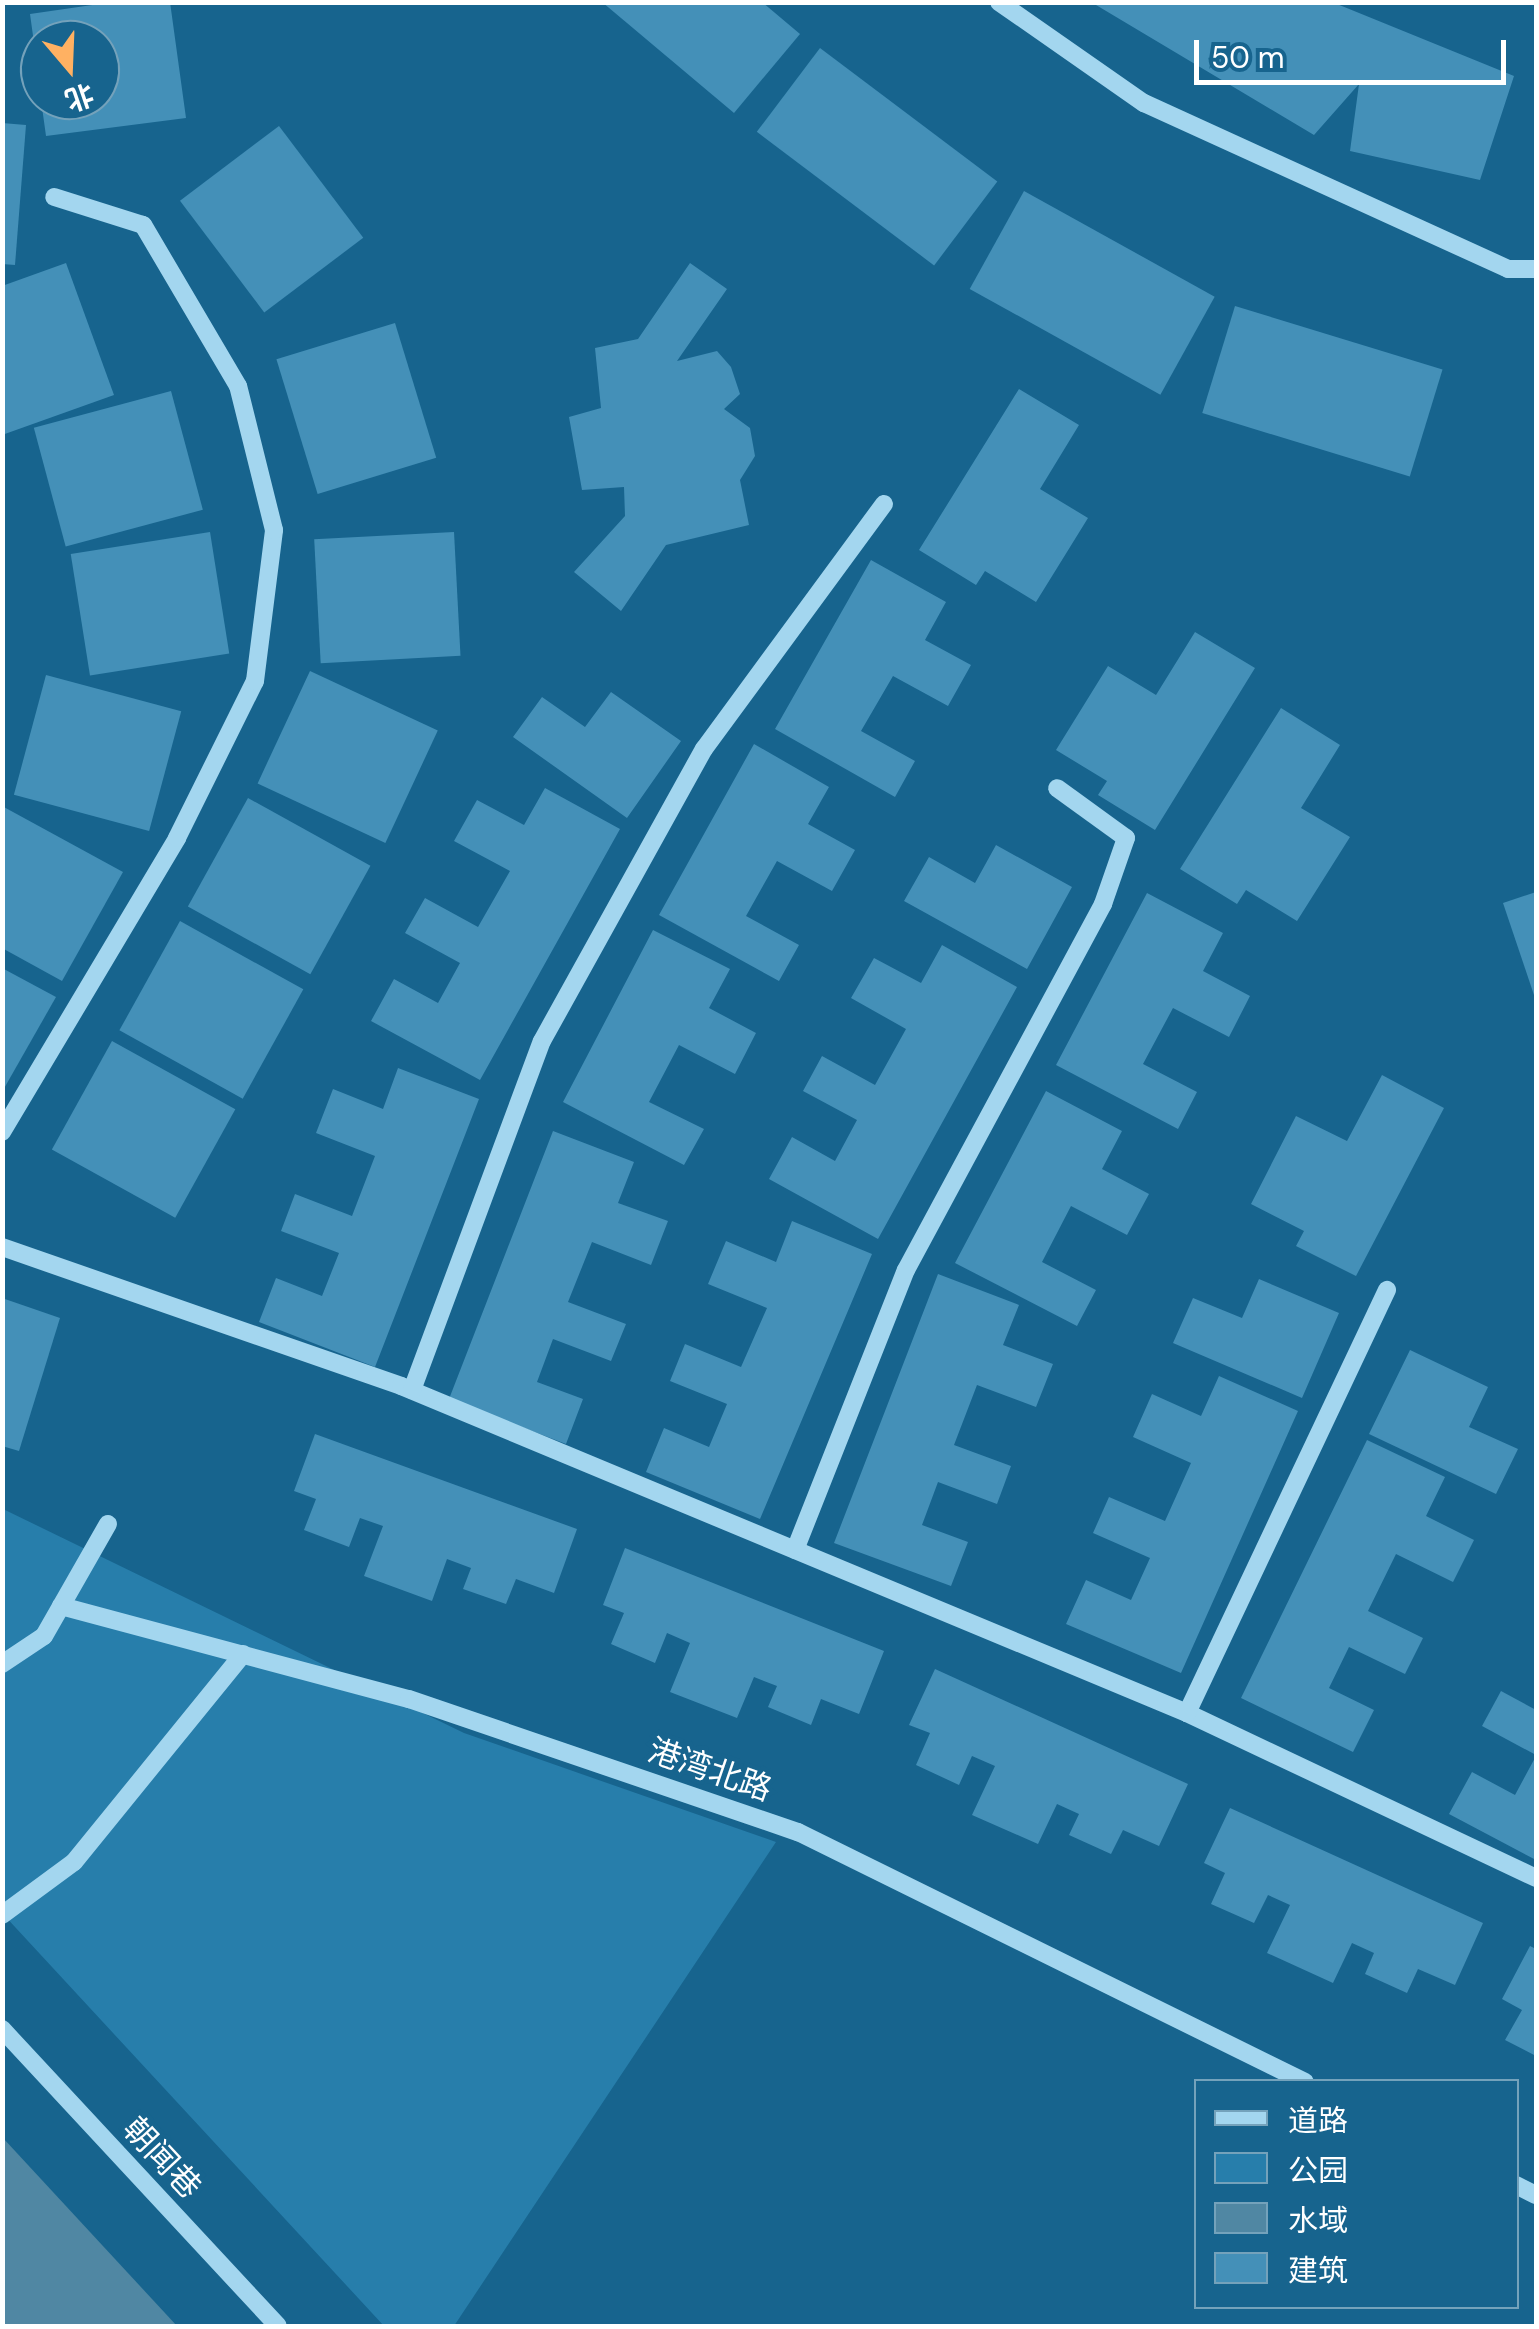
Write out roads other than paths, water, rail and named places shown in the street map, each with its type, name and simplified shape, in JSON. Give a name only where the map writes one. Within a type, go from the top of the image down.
[{"type":"street","points":[[999,2],[1144,103],[1508,269],[1536,269]]},
{"type":"street","points":[[2,1132],[177,838],[255,681],[274,530],[238,386],[144,226],[54,197]]},
{"type":"street","points":[[412,1390],[542,1041],[704,749],[884,504]]},
{"type":"street","points":[[795,1550],[906,1270],[1103,904],[1126,838],[1057,788]]},
{"type":"street","points":[[2,1248],[412,1390],[1187,1713],[1536,1878]]},
{"type":"street","points":[[1187,1713],[1387,1290]]},
{"type":"street","points":[[2,1664],[44,1636],[108,1524]]},
{"type":"street","name":"港湾北路","points":[[61,1606],[410,1699],[798,1832],[1299,2079]]},
{"type":"street","points":[[2,1915],[74,1862],[243,1654]]},
{"type":"street","name":"朝闻巷","points":[[2,2029],[278,2326]]},
{"type":"water","points":[[3,2138],[177,2326],[3,2326]]}]
